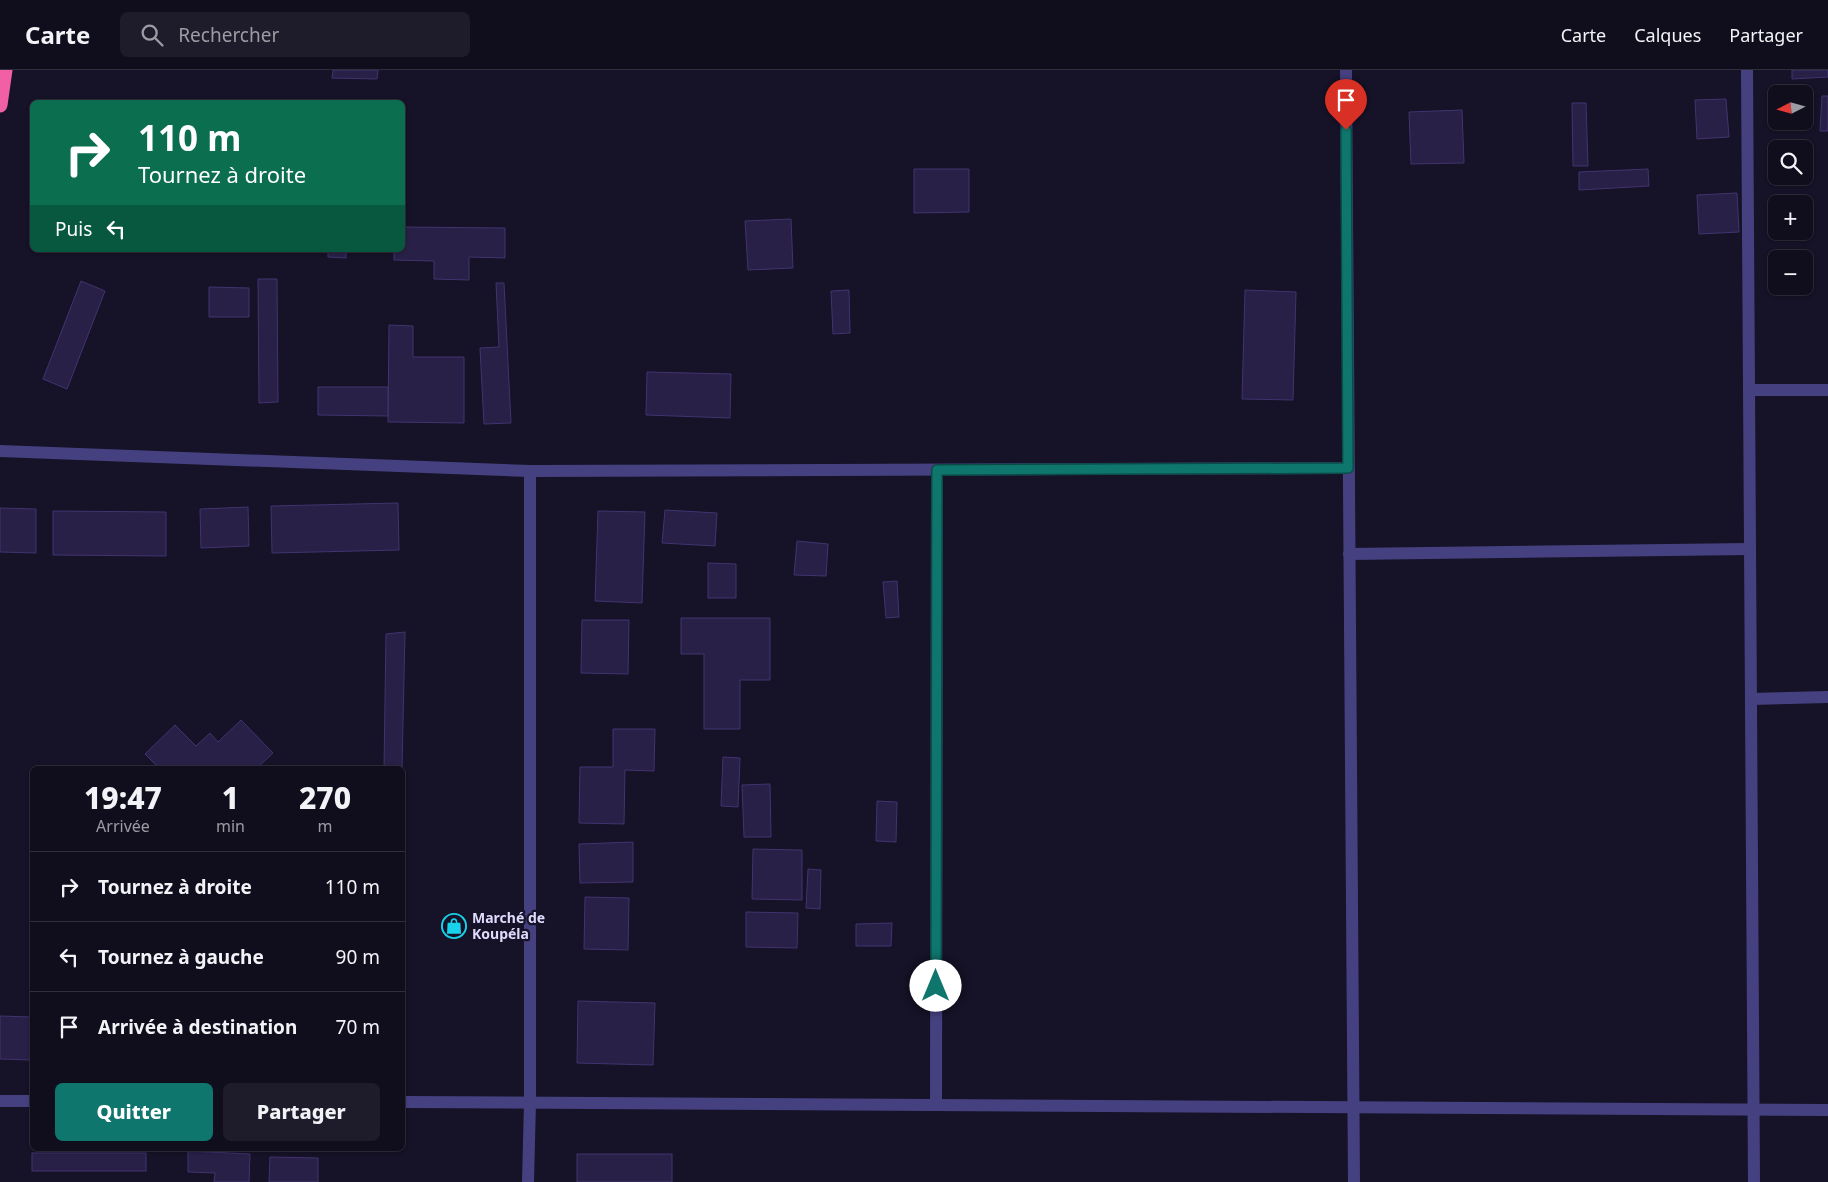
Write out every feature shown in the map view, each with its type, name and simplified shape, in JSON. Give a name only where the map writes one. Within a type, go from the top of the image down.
[{"type":"highway","points":[[0,105],[5,70]]},
{"type":"street","points":[[1346,70],[1354,1182]]},
{"type":"street","points":[[1747,70],[1754,1182]]},
{"type":"street","points":[[1749,390],[1828,390]]},
{"type":"street","points":[[0,450],[530,471],[1348,468]]},
{"type":"street","points":[[936,1105],[937,470]]},
{"type":"street","points":[[528,1182],[530,1102],[530,471]]},
{"type":"street","points":[[1348,554],[1750,549]]},
{"type":"street","points":[[1751,699],[1828,697]]},
{"type":"street","points":[[0,1101],[30,1102]]},
{"type":"street","points":[[405,1102],[1828,1110]]},
{"type":"building","points":[[333,70],[378,70],[377,79],[332,78]]},
{"type":"building","points":[[1792,70],[1828,70],[1828,77],[1792,79]]},
{"type":"building","points":[[1822,96],[1828,96],[1828,131],[1820,131]]},
{"type":"building","points":[[1726,99],[1729,137],[1697,139],[1695,100]]},
{"type":"building","points":[[1572,103],[1586,103],[1588,166],[1573,166]]},
{"type":"building","points":[[1462,110],[1464,163],[1411,164],[1409,112]]},
{"type":"building","points":[[914,169],[969,169],[969,212],[914,213]]},
{"type":"building","points":[[1648,169],[1649,186],[1579,190],[1579,172]]},
{"type":"building","points":[[1737,193],[1739,232],[1699,234],[1697,195]]},
{"type":"building","points":[[791,219],[793,268],[748,270],[745,221]]},
{"type":"building","points":[[405,227],[505,228],[505,258],[469,257],[469,280],[434,279],[434,261],[394,260],[394,252],[405,252]]},
{"type":"building","points":[[328,252],[346,252],[346,258],[328,257]]},
{"type":"building","points":[[258,279],[277,279],[278,402],[259,403]]},
{"type":"building","points":[[81,281],[105,291],[67,389],[43,379]]},
{"type":"building","points":[[496,283],[504,283],[511,423],[484,424],[480,348],[499,347]]},
{"type":"building","points":[[209,287],[249,288],[249,317],[209,317]]},
{"type":"building","points":[[849,290],[850,333],[833,334],[831,291]]},
{"type":"building","points":[[1245,290],[1296,292],[1293,400],[1242,399]]},
{"type":"building","points":[[389,325],[413,326],[413,357],[464,357],[464,423],[388,422]]},
{"type":"building","points":[[647,372],[731,374],[730,418],[646,415]]},
{"type":"building","points":[[318,387],[388,387],[388,416],[318,415]]},
{"type":"building","points":[[398,503],[399,550],[272,553],[271,506]]},
{"type":"building","points":[[248,507],[249,546],[201,548],[200,509]]},
{"type":"building","points":[[0,508],[36,509],[36,553],[0,552]]},
{"type":"building","points":[[665,510],[717,513],[715,546],[662,543]]},
{"type":"building","points":[[53,511],[166,512],[166,556],[53,555]]},
{"type":"building","points":[[598,511],[645,512],[642,603],[595,601]]},
{"type":"building","points":[[797,541],[828,544],[826,576],[794,575]]},
{"type":"building","points":[[708,563],[736,564],[736,598],[708,598]]},
{"type":"building","points":[[897,581],[899,617],[886,618],[883,582]]},
{"type":"building","points":[[681,618],[770,618],[770,680],[740,680],[740,729],[704,729],[704,654],[681,654]]},
{"type":"building","points":[[582,620],[629,620],[628,674],[581,673]]},
{"type":"building","points":[[405,632],[402,766],[384,766],[386,634]]},
{"type":"building","points":[[241,720],[273,753],[259,766],[157,766],[145,754],[175,725],[196,746],[210,733],[218,742]]},
{"type":"building","points":[[613,729],[655,729],[654,771],[625,770],[624,824],[579,823],[580,767],[613,767]]},
{"type":"building","points":[[723,757],[740,758],[738,807],[721,806]]},
{"type":"building","points":[[770,784],[771,837],[744,837],[742,785]]},
{"type":"building","points":[[877,801],[897,802],[896,842],[876,841]]},
{"type":"building","points":[[633,842],[633,882],[580,883],[579,844]]},
{"type":"building","points":[[753,849],[802,850],[802,900],[752,899]]},
{"type":"building","points":[[808,869],[821,870],[820,909],[806,908]]},
{"type":"building","points":[[585,897],[629,898],[628,950],[584,949]]},
{"type":"building","points":[[746,912],[798,913],[797,948],[746,947]]},
{"type":"building","points":[[892,923],[891,946],[856,946],[856,924]]},
{"type":"building","points":[[578,1001],[655,1003],[653,1065],[577,1063]]},
{"type":"building","points":[[0,1016],[30,1017],[30,1060],[0,1059]]},
{"type":"building","points":[[188,1151],[250,1154],[249,1182],[214,1182],[215,1173],[188,1172]]},
{"type":"building","points":[[32,1153],[146,1153],[146,1171],[32,1171]]},
{"type":"building","points":[[577,1154],[672,1154],[672,1182],[577,1182]]},
{"type":"building","points":[[270,1157],[318,1158],[318,1182],[269,1182]]},
{"type":"place","name":"Marché de Koupéla","points":[[454,926]]},
{"type":"route","points":[[936,986],[937,470],[1348,468],[1346,130]]}]
